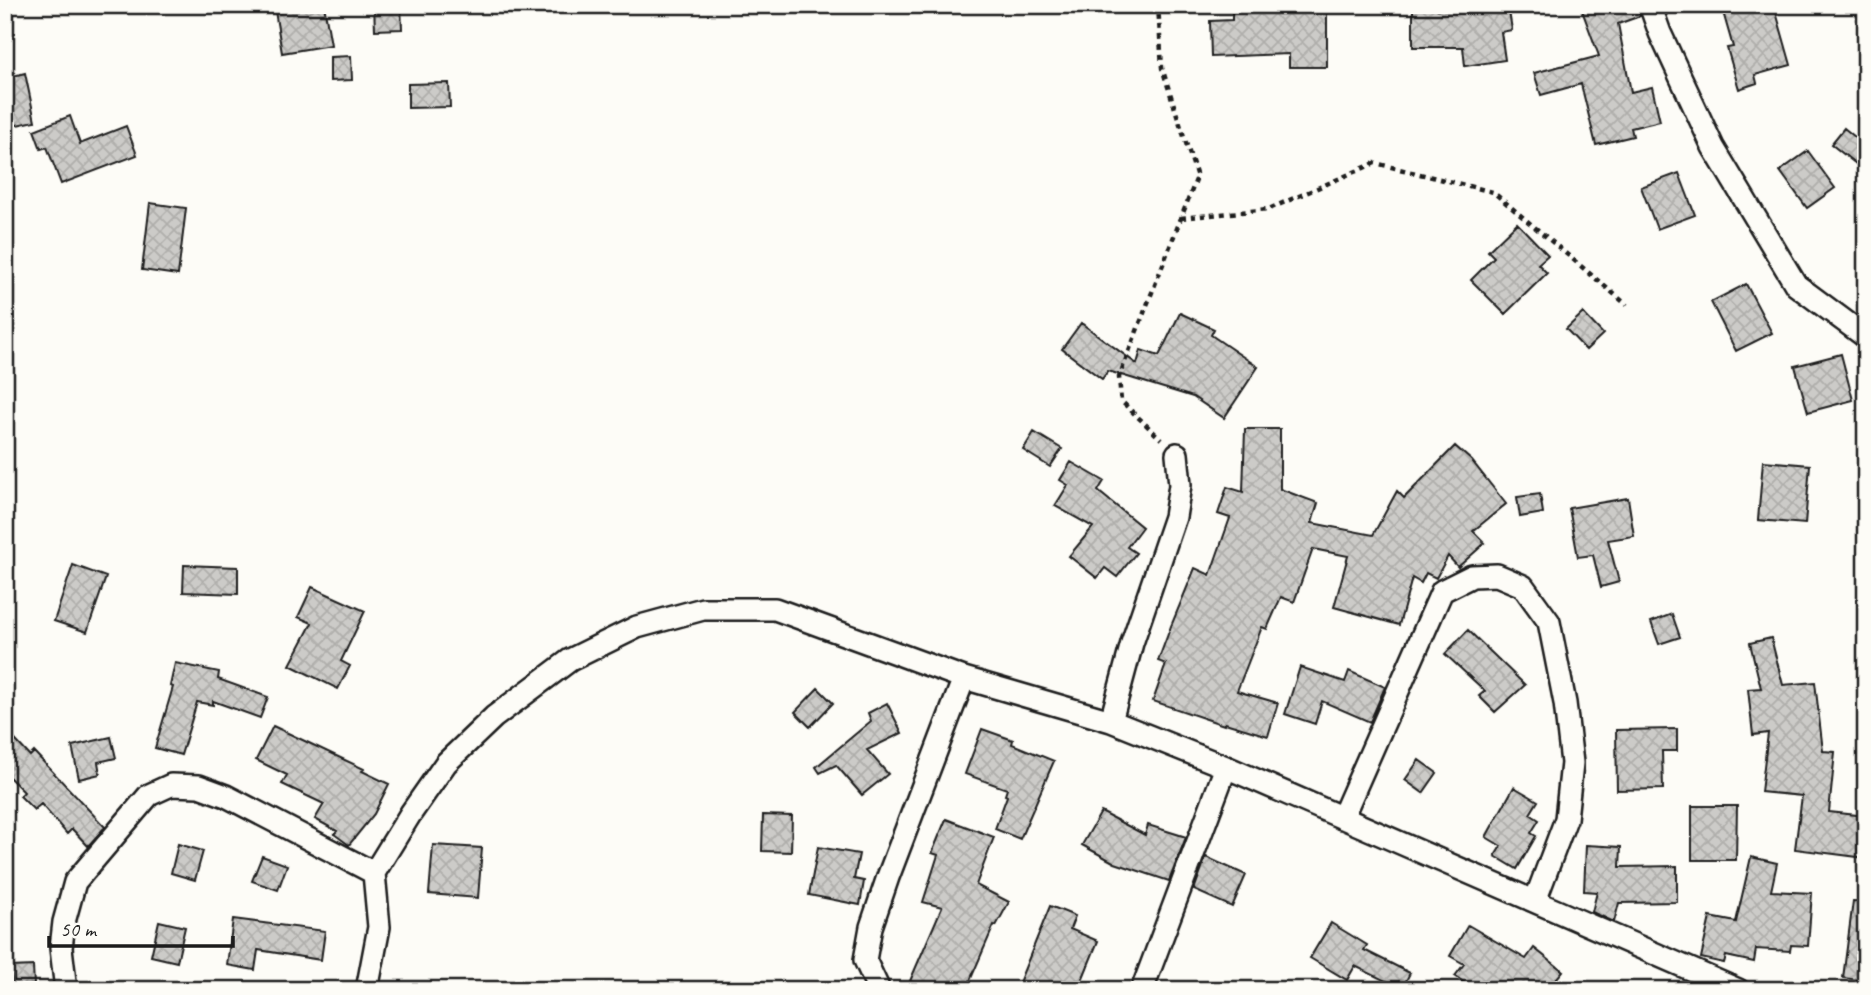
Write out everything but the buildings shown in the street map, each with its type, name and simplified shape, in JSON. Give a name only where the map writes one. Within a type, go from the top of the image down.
[{"type":"street","points":[[1650,5],[1660,33],[1713,147],[1796,285],[1866,337]]},
{"type":"street","points":[[1111,721],[1132,643],[1175,517],[1180,485],[1177,454]]},
{"type":"street","points":[[1342,818],[1442,591],[1472,576],[1497,575],[1523,586],[1549,622],[1573,763],[1566,819],[1535,901]]},
{"type":"street","points":[[368,990],[379,926],[374,873],[446,763],[494,717],[570,660],[637,627],[703,609],[775,609],[964,678],[1111,721],[1227,767],[1738,990]]},
{"type":"street","points":[[879,990],[865,960],[872,927],[888,877],[964,678]]},
{"type":"street","points":[[1142,990],[1227,767]]},
{"type":"street","points":[[66,990],[61,948],[64,922],[75,882],[149,795],[171,785],[199,786],[226,796],[374,873]]},
{"type":"path","points":[[1158,5],[1162,68],[1197,177],[1119,377],[1121,401],[1177,454]]},
{"type":"path","points":[[1181,218],[1269,209],[1375,163],[1493,192],[1627,305]]}]
